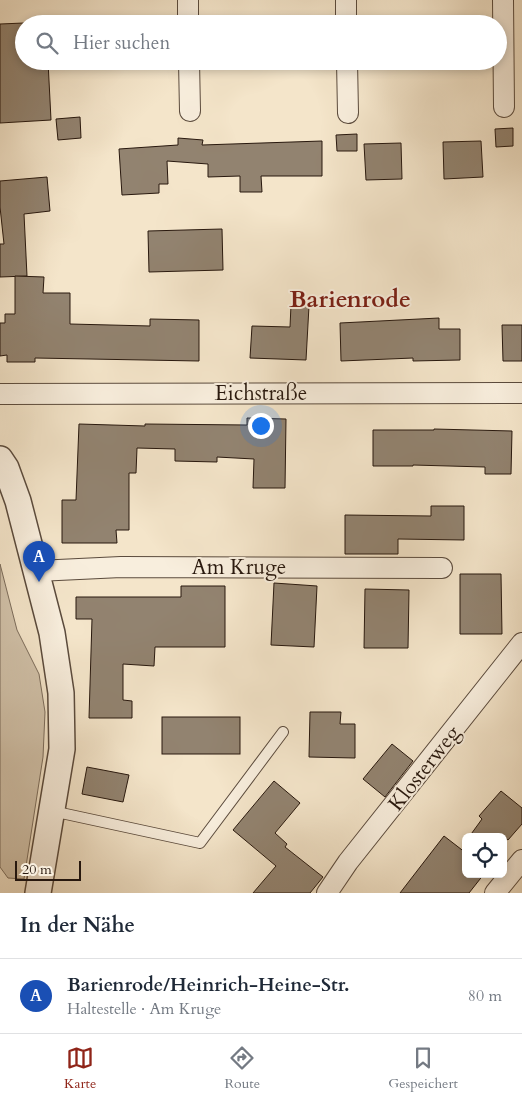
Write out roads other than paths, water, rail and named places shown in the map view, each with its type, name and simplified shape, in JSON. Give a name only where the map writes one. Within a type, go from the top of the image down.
[{"type":"street","points":[[188,0],[188,15]]},
{"type":"street","points":[[346,0],[346,15]]},
{"type":"street","points":[[503,0],[503,15]]},
{"type":"street","points":[[189,70],[190,111]]},
{"type":"street","points":[[347,70],[348,113]]},
{"type":"street","points":[[504,70],[504,107]]},
{"type":"street","name":"Eichstraße","points":[[0,394],[522,393]]},
{"type":"street","points":[[0,458],[6,468],[18,501],[52,633],[61,693],[62,749],[38,893]]},
{"type":"street","name":"Am Kruge","points":[[36,571],[121,567],[442,568]]},
{"type":"street","name":"Klosterweg","points":[[327,893],[348,862],[522,643]]},
{"type":"street","points":[[496,893],[522,860]]},
{"type":"lane","points":[[52,811],[200,842],[283,732]]},
{"type":"place","name":"Barienrode/Heinrich-Heine-Str.","points":[[39,582]]},
{"type":"district","name":"Barienrode","points":[[350,299]]}]
